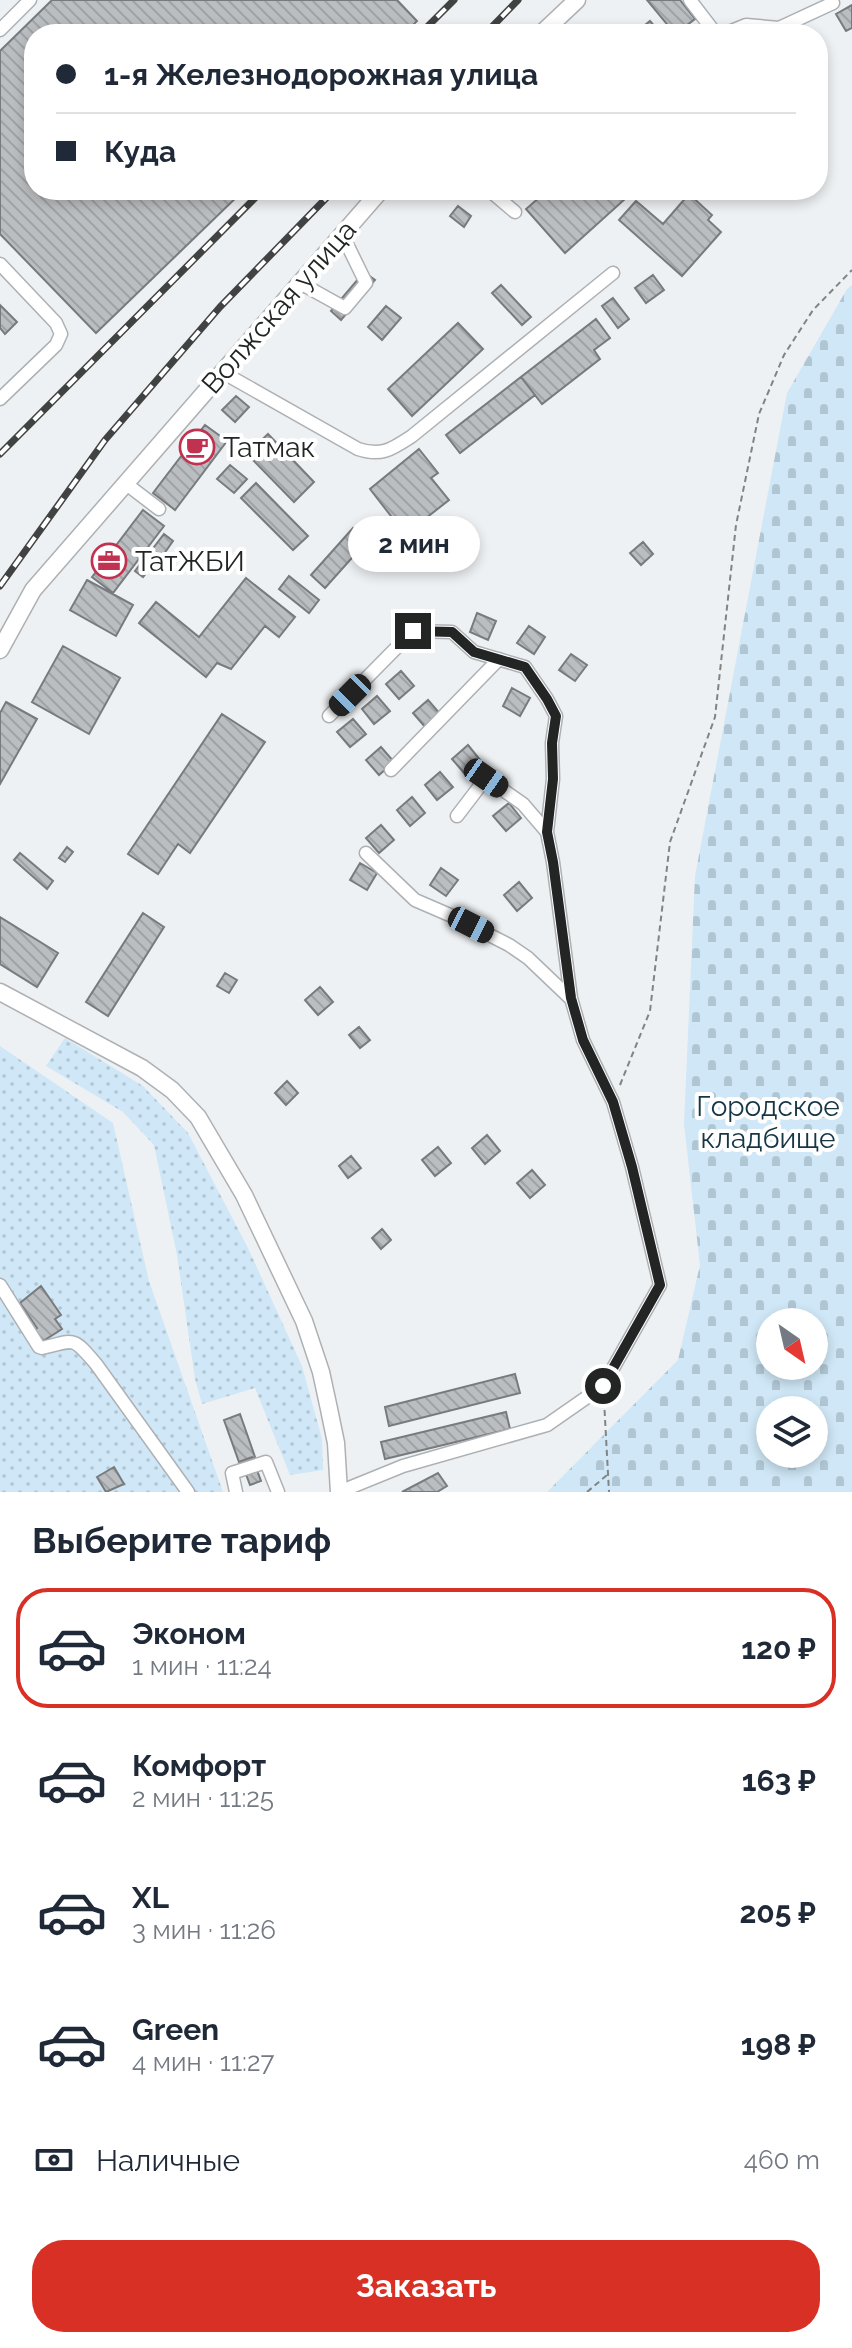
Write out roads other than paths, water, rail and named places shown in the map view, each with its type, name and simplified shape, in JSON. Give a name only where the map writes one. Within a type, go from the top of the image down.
[{"type":"main road","points":[[552,24],[577,0]]},
{"type":"main road","name":"Волжская улица","points":[[0,650],[33,590],[372,200]]},
{"type":"main road","points":[[0,992],[142,1068],[172,1090],[198,1117],[244,1195],[304,1321],[321,1372],[336,1443],[339,1492]]},
{"type":"street","points":[[0,30],[30,0]]},
{"type":"street","points":[[690,0],[708,24]]},
{"type":"street","points":[[788,24],[833,3]]},
{"type":"street","points":[[501,200],[515,212]]},
{"type":"street","points":[[300,283],[345,308],[366,283],[342,234]]},
{"type":"street","points":[[0,264],[56,323],[61,334],[56,345],[0,399]]},
{"type":"street","points":[[222,372],[358,449],[374,454],[392,449],[412,436],[613,273]]},
{"type":"street","points":[[125,483],[159,509]]},
{"type":"street","points":[[329,716],[413,631],[452,632],[474,652],[525,667],[547,699],[556,716],[547,832],[571,998],[583,1040],[613,1102],[660,1285],[603,1386],[547,1425],[403,1466],[339,1492]]},
{"type":"street","points":[[391,770],[499,659]]},
{"type":"street","points":[[457,816],[486,778],[523,804],[547,832]]},
{"type":"street","points":[[366,853],[415,900],[509,945],[528,958],[571,998]]},
{"type":"street","points":[[0,1285],[39,1347],[63,1341],[80,1345],[188,1492]]},
{"type":"street","points":[[236,1492],[232,1473],[266,1462],[278,1492]]},
{"type":"railway","points":[[430,24],[454,0]]},
{"type":"railway","points":[[495,24],[518,0]]},
{"type":"railway","points":[[0,454],[253,200]]},
{"type":"railway","points":[[0,586],[105,440],[220,307],[324,200]]},
{"type":"place","name":"Татмак","points":[[197,447]]},
{"type":"place","name":"ТатЖБИ","points":[[109,561]]},
{"type":"park label","name":"Городское кладбище","points":[[768,1122]]}]
